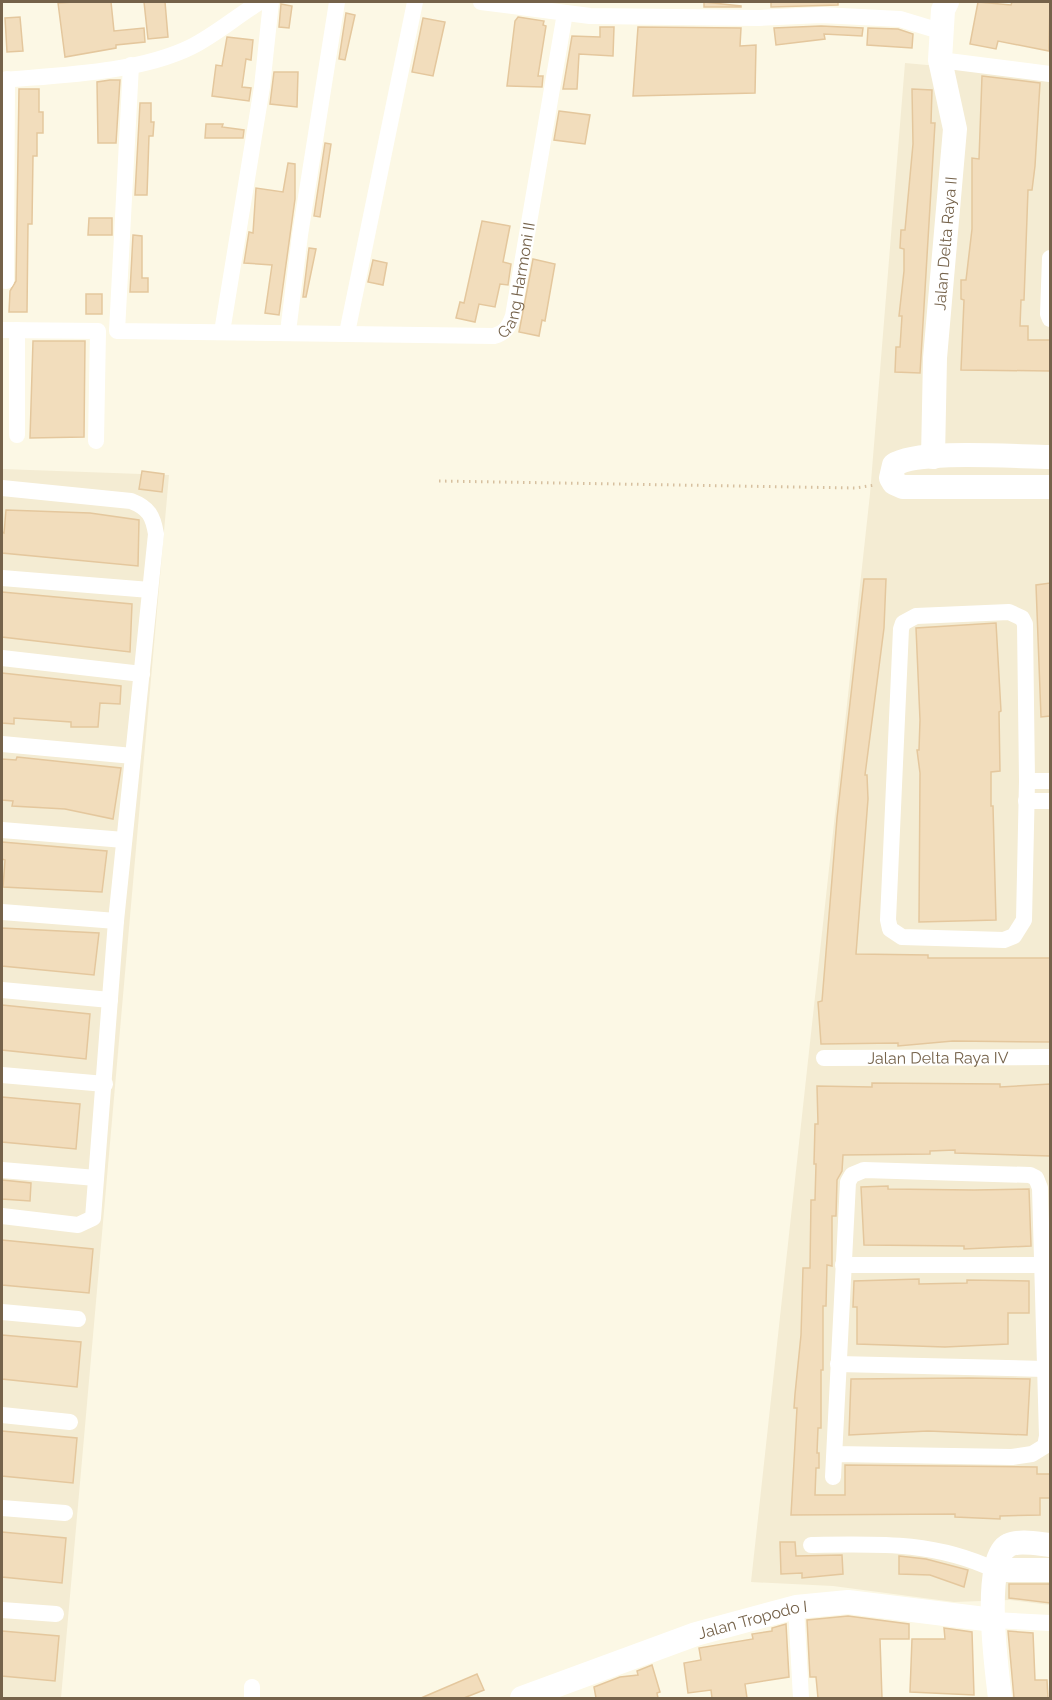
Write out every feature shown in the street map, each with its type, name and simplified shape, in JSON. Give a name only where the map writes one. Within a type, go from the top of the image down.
[{"type":"street","points":[[222,332],[262,87],[272,2]]},
{"type":"street","points":[[288,332],[300,235],[337,2]]},
{"type":"street","points":[[347,333],[415,2]]},
{"type":"street","points":[[481,2],[612,17],[759,18],[821,15],[900,19],[943,32],[958,17],[966,2]]},
{"type":"street","name":"Jalan Delta Raya II","points":[[933,457],[935,358],[955,129],[940,60],[943,10],[947,2]]},
{"type":"street","points":[[6,281],[4,79],[132,65],[189,48],[256,3]]},
{"type":"street","name":"Gang Harmoni II","points":[[132,65],[117,331],[494,336],[510,326],[565,13]]},
{"type":"street","points":[[940,60],[1050,74]]},
{"type":"street","points":[[1050,258],[1048,314],[1050,319]]},
{"type":"street","points":[[17,435],[9,330],[98,331],[96,441]]},
{"type":"street","points":[[1050,457],[933,457],[900,461],[894,465],[891,478],[894,483],[903,487],[1050,488]]},
{"type":"street","points":[[2,488],[122,500],[147,508],[153,519],[156,534],[116,921],[93,1218],[88,1223],[78,1225],[2,1216]]},
{"type":"street","points":[[2,578],[150,590]]},
{"type":"street","points":[[1010,612],[1022,618],[1025,624],[1026,801],[1024,920],[1014,936],[1004,940],[902,938],[894,933],[888,920],[901,641],[903,623],[909,619],[916,616],[1010,612]]},
{"type":"street","points":[[2,658],[142,674]]},
{"type":"street","points":[[2,744],[133,756]]},
{"type":"street","points":[[1027,782],[1050,781]]},
{"type":"street","points":[[1026,801],[1050,801]]},
{"type":"street","points":[[2,830],[124,840]]},
{"type":"street","points":[[2,912],[116,921]]},
{"type":"street","points":[[2,990],[110,1000]]},
{"type":"street","name":"Jalan Delta Raya IV","points":[[824,1058],[1050,1057]]},
{"type":"street","points":[[2,1075],[105,1084]]},
{"type":"street","points":[[2,1170],[96,1178]]},
{"type":"street","points":[[833,1477],[848,1182],[852,1175],[864,1170],[1030,1175],[1036,1178],[1040,1188],[1042,1265],[1047,1303],[1046,1443],[1037,1453],[1012,1457],[835,1454]]},
{"type":"street","points":[[843,1265],[1042,1265]]},
{"type":"street","points":[[2,1312],[78,1319]]},
{"type":"street","points":[[838,1364],[1045,1369]]},
{"type":"street","points":[[2,1415],[70,1422]]},
{"type":"street","points":[[2,1508],[65,1513]]},
{"type":"street","points":[[812,1545],[882,1544],[924,1547],[967,1557],[995,1570],[1050,1570]]},
{"type":"street","points":[[1000,1698],[993,1620],[995,1570],[1001,1552],[1009,1545],[1050,1545]]},
{"type":"street","name":"Jalan Tropodo I","points":[[522,1698],[696,1634],[796,1607],[848,1602],[993,1620]]},
{"type":"street","points":[[796,1607],[801,1698]]},
{"type":"street","points":[[2,1610],[56,1614]]},
{"type":"street","points":[[993,1620],[1050,1623]]},
{"type":"path","points":[[439,481],[855,488]]},
{"type":"shaded area","points":[[905,63],[1050,76],[1050,1605],[1010,1600],[954,1602],[833,1586],[751,1582],[870,494]]},
{"type":"shaded area","points":[[2,469],[169,475],[61,1698],[2,1698]]},
{"type":"building","points":[[111,2],[114,31],[144,28],[145,42],[116,45],[116,48],[65,57],[58,3]]},
{"type":"building","points":[[144,2],[165,2],[168,37],[148,39]]},
{"type":"building","points":[[704,2],[741,6],[741,7],[704,7]]},
{"type":"building","points":[[771,2],[838,2],[838,5],[771,7]]},
{"type":"building","points":[[978,2],[1011,5],[1012,2],[1050,2],[1049,51],[998,41],[996,49],[970,44]]},
{"type":"building","points":[[281,4],[292,6],[289,28],[279,27]]},
{"type":"building","points":[[346,13],[355,15],[345,60],[339,59]]},
{"type":"building","points":[[20,17],[23,51],[7,52],[5,18]]},
{"type":"building","points":[[518,17],[544,21],[543,25],[546,26],[538,76],[543,76],[542,87],[507,86],[515,21]]},
{"type":"building","points":[[423,18],[445,22],[433,76],[412,72]]},
{"type":"building","points":[[821,26],[863,28],[862,36],[824,34],[825,39],[776,45],[774,28]]},
{"type":"building","points":[[600,27],[614,27],[613,56],[579,54],[577,89],[563,89],[572,36],[600,37]]},
{"type":"building","points":[[638,27],[741,28],[740,46],[756,45],[755,93],[633,96]]},
{"type":"building","points":[[868,28],[898,29],[913,34],[912,48],[867,45]]},
{"type":"building","points":[[227,37],[253,40],[251,60],[246,59],[242,87],[251,88],[249,101],[212,96],[216,65],[222,66]]},
{"type":"building","points":[[274,72],[298,72],[297,107],[270,104]]},
{"type":"building","points":[[982,76],[1040,83],[1035,166],[1032,190],[1028,190],[1024,300],[1021,300],[1020,326],[1028,326],[1028,340],[1050,340],[1050,371],[961,370],[964,300],[961,299],[961,280],[966,280],[972,229],[972,158],[979,159]]},
{"type":"building","points":[[120,80],[116,143],[98,143],[97,82]]},
{"type":"building","points":[[19,89],[39,89],[39,112],[43,112],[43,133],[37,133],[37,156],[33,156],[32,224],[28,224],[27,312],[9,312],[10,291],[16,281]]},
{"type":"building","points":[[912,89],[932,90],[931,123],[935,123],[920,373],[895,372],[896,347],[900,347],[902,316],[899,316],[904,271],[904,249],[900,248],[901,230],[905,230],[913,144]]},
{"type":"building","points":[[140,103],[151,103],[151,122],[154,122],[153,136],[149,136],[147,195],[135,195]]},
{"type":"building","points":[[559,111],[590,115],[585,144],[554,140]]},
{"type":"building","points":[[206,124],[223,124],[222,127],[244,130],[243,138],[205,138]]},
{"type":"building","points":[[325,143],[331,144],[320,217],[314,216]]},
{"type":"building","points":[[288,163],[295,164],[295,199],[279,315],[265,313],[272,265],[244,263],[249,232],[253,233],[256,188],[283,192]]},
{"type":"building","points":[[89,218],[112,218],[112,235],[88,235]]},
{"type":"building","points":[[482,221],[510,226],[503,262],[511,264],[508,285],[500,284],[495,307],[479,304],[475,322],[456,318],[460,302],[464,303]]},
{"type":"building","points":[[133,235],[142,236],[142,278],[148,278],[148,292],[130,292]]},
{"type":"building","points":[[309,248],[316,249],[306,297],[303,297]]},
{"type":"building","points":[[533,259],[555,264],[545,321],[542,320],[539,336],[519,332]]},
{"type":"building","points":[[373,260],[387,263],[383,285],[368,282]]},
{"type":"building","points":[[86,294],[102,294],[102,314],[86,314]]},
{"type":"building","points":[[33,341],[85,341],[84,437],[30,438]]},
{"type":"building","points":[[142,471],[164,474],[162,492],[139,489]]},
{"type":"building","points":[[6,510],[90,513],[139,520],[138,566],[2,553],[2,532],[4,533]]},
{"type":"building","points":[[864,579],[886,579],[884,628],[865,775],[867,775],[868,799],[856,954],[928,955],[928,958],[1050,958],[1050,1042],[953,1041],[898,1046],[898,1043],[821,1044],[818,1002],[822,1001],[837,818]]},
{"type":"building","points":[[1050,583],[1050,716],[1041,717],[1036,585]]},
{"type":"building","points":[[2,592],[132,604],[130,652],[2,637]]},
{"type":"building","points":[[996,623],[1001,711],[999,712],[1000,771],[991,772],[991,806],[993,806],[996,920],[919,922],[920,773],[917,750],[919,750],[920,720],[916,628]]},
{"type":"building","points":[[2,673],[121,686],[120,704],[100,703],[98,727],[71,727],[71,722],[14,718],[14,724],[2,723]]},
{"type":"building","points":[[17,757],[121,768],[113,819],[65,809],[12,806],[13,801],[2,800],[2,759],[16,760]]},
{"type":"building","points":[[2,842],[107,851],[102,892],[3,887],[5,860],[2,859]]},
{"type":"building","points":[[2,928],[99,933],[94,975],[2,966]]},
{"type":"building","points":[[2,1005],[90,1014],[86,1059],[2,1050]]},
{"type":"building","points":[[872,1083],[1000,1084],[1000,1087],[1050,1084],[1050,1156],[955,1153],[955,1150],[930,1151],[930,1154],[843,1155],[842,1171],[837,1180],[836,1216],[832,1216],[832,1266],[827,1265],[826,1306],[823,1306],[821,1428],[818,1428],[819,1468],[816,1468],[815,1495],[845,1495],[845,1465],[1037,1467],[1037,1474],[1050,1474],[1050,1498],[1040,1498],[1040,1515],[1000,1516],[1000,1519],[955,1517],[955,1514],[791,1515],[797,1408],[794,1408],[801,1335],[803,1268],[810,1268],[811,1200],[815,1200],[817,1086],[872,1087]]},
{"type":"building","points":[[2,1097],[80,1104],[76,1149],[2,1142]]},
{"type":"building","points":[[2,1180],[31,1183],[30,1201],[2,1199]]},
{"type":"building","points":[[888,1186],[888,1189],[1029,1189],[1031,1246],[964,1249],[964,1246],[864,1245],[861,1187]]},
{"type":"building","points":[[2,1240],[93,1249],[89,1293],[2,1285]]},
{"type":"building","points":[[919,1279],[919,1284],[967,1283],[967,1280],[1029,1281],[1029,1313],[1008,1313],[1008,1344],[945,1347],[857,1344],[857,1307],[853,1307],[854,1281]]},
{"type":"building","points":[[2,1335],[81,1342],[77,1387],[2,1379]]},
{"type":"building","points":[[851,1379],[1030,1379],[1027,1435],[928,1431],[849,1435]]},
{"type":"building","points":[[2,1431],[77,1438],[73,1483],[2,1476]]},
{"type":"building","points":[[2,1532],[66,1538],[62,1583],[2,1577]]},
{"type":"building","points":[[780,1542],[795,1542],[796,1556],[842,1555],[843,1574],[802,1578],[802,1573],[781,1574]]},
{"type":"building","points":[[899,1556],[926,1559],[968,1570],[964,1587],[930,1575],[899,1574]]},
{"type":"building","points":[[1009,1584],[1050,1584],[1050,1603],[1009,1598]]},
{"type":"building","points":[[848,1616],[909,1624],[909,1639],[880,1639],[882,1698],[818,1698],[816,1677],[810,1677],[807,1620]]},
{"type":"building","points":[[786,1624],[789,1677],[745,1684],[747,1698],[712,1698],[711,1690],[688,1693],[684,1663],[701,1660],[699,1648],[753,1639],[752,1634],[772,1631],[772,1628]]},
{"type":"building","points":[[944,1628],[972,1632],[974,1695],[910,1692],[912,1639],[945,1639]]},
{"type":"building","points":[[2,1631],[59,1636],[55,1681],[2,1676]]},
{"type":"building","points":[[1008,1631],[1033,1633],[1035,1680],[1047,1680],[1048,1698],[1014,1698]]},
{"type":"building","points":[[652,1665],[660,1692],[657,1693],[658,1698],[596,1698],[594,1687],[620,1677],[638,1675],[637,1671]]},
{"type":"building","points":[[477,1674],[484,1690],[464,1698],[421,1698]]}]
